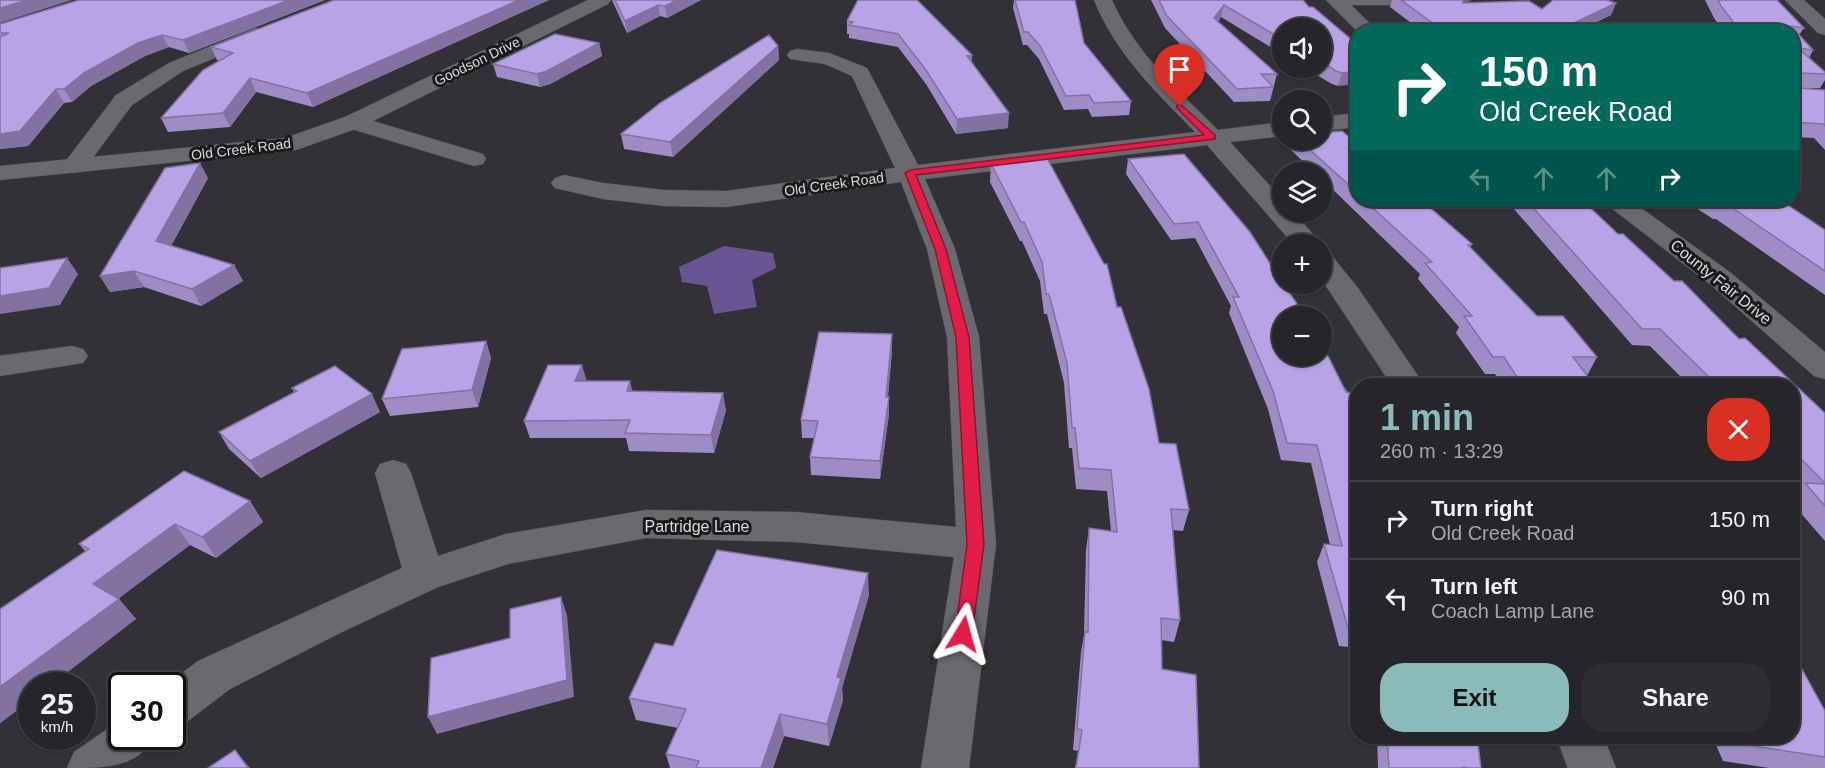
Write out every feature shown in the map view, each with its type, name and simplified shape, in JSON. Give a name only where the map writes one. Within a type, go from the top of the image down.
[{"type":"street","name":"Goodson Drive","points":[[353,122],[602,0]]},
{"type":"street","points":[[1103,0],[1113,27],[1149,76],[1212,137],[1298,234]]},
{"type":"street","points":[[1335,0],[1462,0]]},
{"type":"street","points":[[1335,0],[1361,24]]},
{"type":"street","points":[[1794,0],[1825,29]]},
{"type":"street","points":[[74,165],[124,100],[176,67],[273,28]]},
{"type":"street","points":[[797,55],[829,59],[860,72],[910,173],[941,249],[963,337],[976,544],[945,768]]},
{"type":"street","points":[[1332,123],[1350,121]]},
{"type":"street","points":[[353,122],[474,159]]},
{"type":"street","name":"Old Creek Road","points":[[0,173],[288,145],[353,122]]},
{"type":"street","name":"Old Creek Road","points":[[564,183],[603,191],[664,198],[726,199],[910,173],[1272,130]]},
{"type":"street","name":"County Fair Drive","points":[[1623,207],[1721,279],[1825,369]]},
{"type":"street","points":[[1332,274],[1348,294],[1404,378]]},
{"type":"street","points":[[0,366],[72,356]]},
{"type":"street","points":[[393,473],[424,576]]},
{"type":"street","name":"Partridge Lane","points":[[186,696],[214,675],[424,576],[506,549],[646,524],[795,527],[976,544]]},
{"type":"street","points":[[1582,744],[1592,768]]},
{"type":"street","points":[[91,768],[115,750]]},
{"type":"shaded area","points":[[724,246],[773,253],[776,268],[752,280],[757,307],[714,314],[707,286],[682,282],[679,267]]},
{"type":"building","points":[[0,0],[27,0],[0,8]]},
{"type":"building","points":[[79,0],[289,0],[183,40],[162,35],[138,43],[84,73],[64,89],[56,89],[20,131],[0,134],[0,37],[9,33],[0,33],[0,24]]},
{"type":"building","points":[[334,0],[519,0],[307,93],[250,78],[223,113],[161,118],[203,70],[233,53],[211,47]]},
{"type":"building","points":[[615,0],[677,0],[665,6],[658,5],[625,21]]},
{"type":"building","points":[[858,0],[917,0],[972,55],[967,56],[1009,113],[957,119],[926,70],[898,34],[849,25],[853,22],[847,21]]},
{"type":"building","points":[[1015,0],[1075,0],[1084,43],[1131,101],[1094,103],[1089,95],[1066,96],[1040,46],[1028,32],[1024,32]]},
{"type":"building","points":[[1159,0],[1303,0],[1309,7],[1313,7],[1326,18],[1272,18],[1272,33],[1224,5],[1214,18],[1272,70],[1272,74],[1261,74],[1273,87],[1237,89],[1167,16]]},
{"type":"building","points":[[1401,0],[1463,0],[1463,3],[1529,1],[1542,9],[1553,0],[1606,0],[1616,3],[1572,24],[1434,24]]},
{"type":"building","points":[[1718,0],[1777,0],[1804,28],[1800,27],[1800,24],[1735,24]]},
{"type":"building","points":[[1332,23],[1350,38],[1350,72],[1332,68]]},
{"type":"building","points":[[555,34],[599,43],[537,74],[493,64]]},
{"type":"building","points":[[769,35],[778,46],[670,142],[621,134],[660,103]]},
{"type":"building","points":[[1800,36],[1813,50],[1800,48]]},
{"type":"building","points":[[1800,50],[1825,72],[1825,74],[1800,73]]},
{"type":"building","points":[[1800,88],[1825,90],[1825,126],[1800,123]]},
{"type":"building","points":[[1342,131],[1350,138],[1350,186],[1332,170],[1332,162],[1323,162],[1310,150],[1332,150],[1332,132]]},
{"type":"building","points":[[1184,154],[1250,232],[1272,266],[1272,294],[1291,294],[1298,306],[1272,306],[1272,366],[1332,366],[1332,364],[1346,392],[1350,393],[1350,628],[1348,628],[1324,544],[1342,546],[1317,445],[1287,443],[1273,391],[1233,297],[1239,297],[1198,222],[1174,224],[1128,159]]},
{"type":"building","points":[[1047,158],[1104,264],[1107,264],[1117,307],[1121,307],[1149,389],[1159,443],[1176,444],[1189,510],[1171,509],[1180,620],[1161,618],[1162,669],[1196,675],[1199,768],[1076,768],[1082,730],[1077,729],[1085,631],[1088,632],[1089,528],[1117,532],[1111,470],[1079,468],[1075,428],[1072,427],[1067,363],[1049,294],[1046,294],[1042,262],[1024,222],[1021,222],[991,164]]},
{"type":"building","points":[[200,163],[156,241],[234,265],[192,289],[134,271],[100,276],[165,168]]},
{"type":"building","points":[[1372,207],[1429,207],[1472,244],[1468,245],[1537,316],[1563,316],[1597,357],[1573,357],[1589,378],[1518,378],[1504,357],[1493,357],[1464,316],[1472,316],[1425,263],[1432,262]]},
{"type":"building","points":[[1532,207],[1589,207],[1674,281],[1682,281],[1739,339],[1745,338],[1788,378],[1710,378],[1660,329],[1642,329]]},
{"type":"building","points":[[1731,207],[1790,207],[1825,230],[1825,271]]},
{"type":"building","points":[[67,258],[49,288],[0,296],[0,268]]},
{"type":"building","points":[[819,332],[892,334],[886,397],[889,397],[880,461],[810,457],[818,421],[801,420]]},
{"type":"building","points":[[486,341],[472,390],[382,399],[402,349]]},
{"type":"building","points":[[548,365],[582,365],[575,381],[630,381],[627,391],[723,393],[711,435],[625,433],[630,420],[524,421]]},
{"type":"building","points":[[335,366],[372,394],[250,461],[219,432],[297,391],[292,388]]},
{"type":"building","points":[[1800,390],[1825,413],[1825,483],[1800,458]]},
{"type":"building","points":[[184,471],[250,501],[202,537],[175,524],[93,584],[119,599],[0,687],[0,609],[89,549],[79,544]]},
{"type":"building","points":[[1805,483],[1825,484],[1825,506]]},
{"type":"building","points":[[717,550],[868,573],[837,677],[841,678],[827,724],[780,714],[761,768],[696,768],[699,761],[666,754],[686,709],[629,698],[655,643],[673,646]]},
{"type":"building","points":[[561,597],[567,680],[428,717],[431,658],[510,638],[510,609]]},
{"type":"building","points":[[1800,666],[1825,711],[1825,757],[1740,744],[1800,744]]},
{"type":"building","points":[[1388,744],[1478,744],[1481,768],[1389,768]]},
{"type":"building","points":[[235,750],[248,768],[208,768]]},
{"type":"route","points":[[963,634],[976,544],[963,337],[941,249],[910,173],[1212,137],[1180,106]]}]
